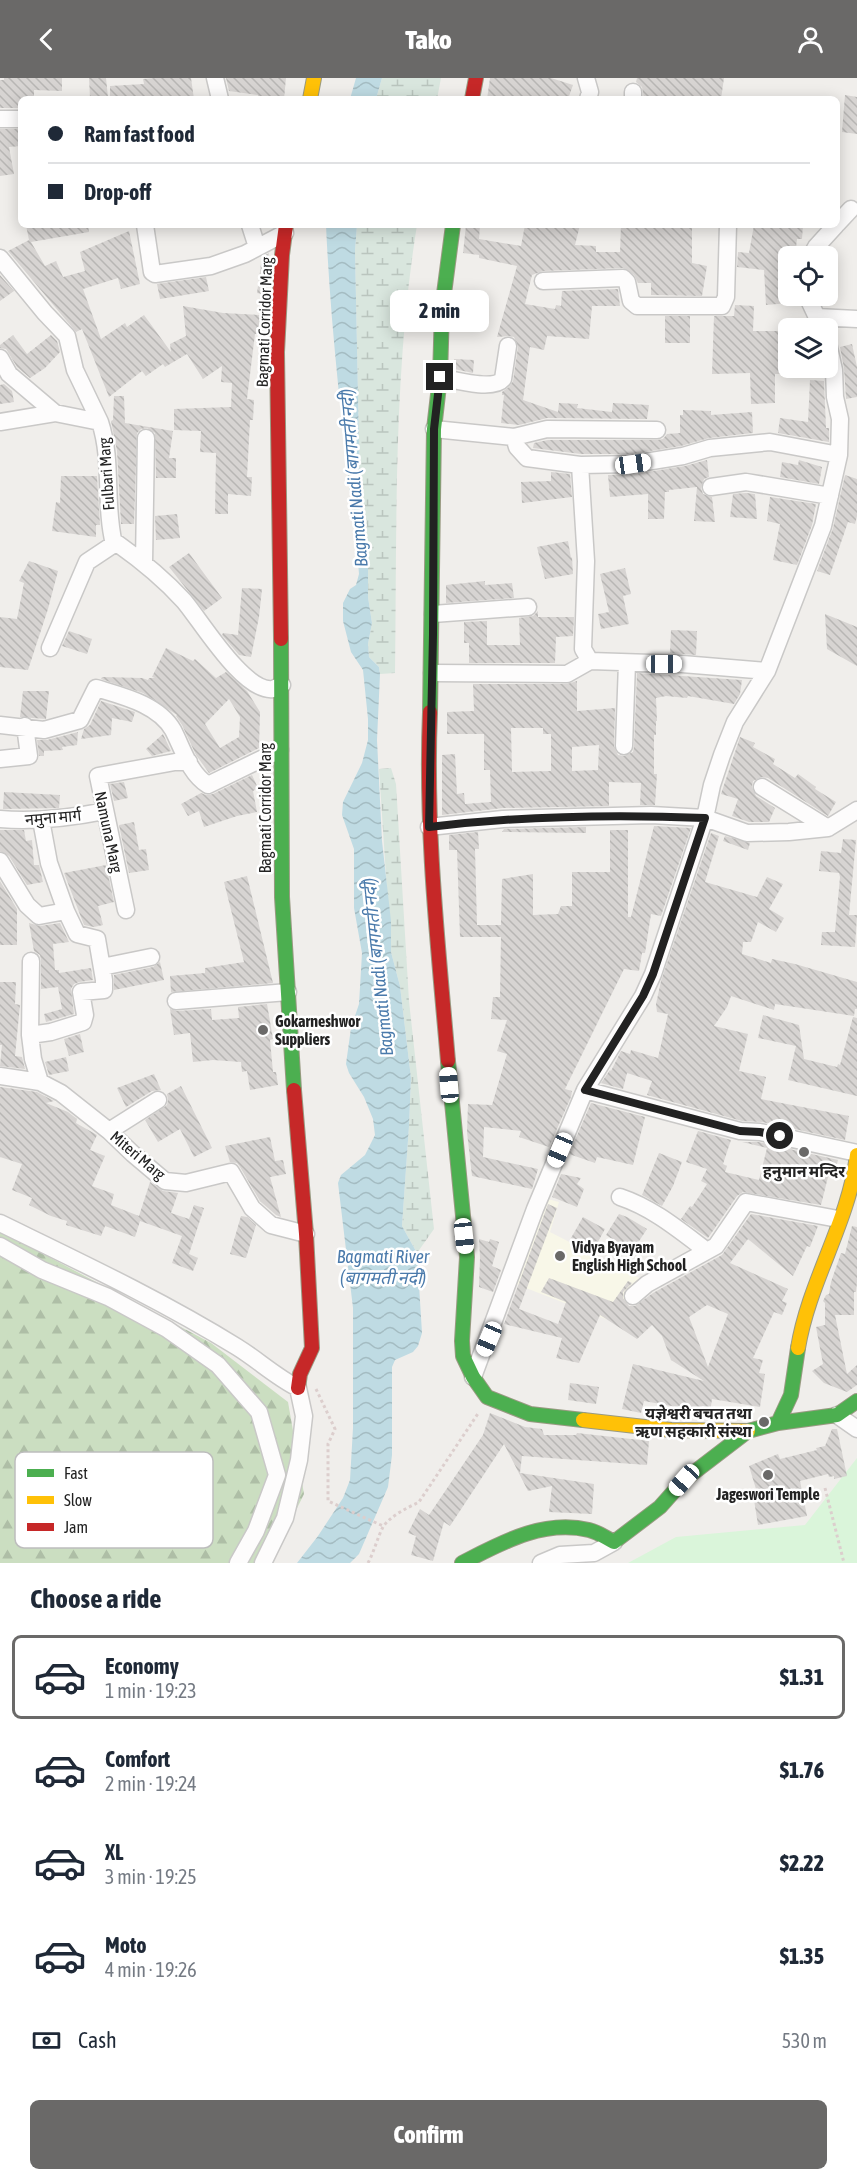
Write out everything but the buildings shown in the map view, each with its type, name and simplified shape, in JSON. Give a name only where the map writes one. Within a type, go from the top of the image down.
[{"type":"street","points":[[215,78],[219,96]]},
{"type":"street","points":[[311,96],[314,78]]},
{"type":"street","points":[[473,96],[476,78]]},
{"type":"street","points":[[586,78],[589,96]]},
{"type":"street","points":[[0,119],[18,119]]},
{"type":"street","points":[[145,228],[152,272],[155,274],[211,266],[245,254],[286,229]]},
{"type":"street","points":[[251,228],[257,247]]},
{"type":"street","points":[[453,228],[442,309],[440,377],[434,429],[429,827],[453,1130],[467,1257],[463,1356],[473,1377],[488,1397],[530,1414],[671,1430],[748,1431],[778,1423],[837,1415],[857,1401]]},
{"type":"street","points":[[543,281],[623,278],[627,282],[630,301],[637,306],[722,306],[726,297],[728,228]]},
{"type":"street","points":[[817,246],[833,228]]},
{"type":"street","name":"Bagmati Corridor Marg","points":[[286,229],[277,352],[282,685],[280,750],[282,897],[312,1348],[299,1381]]},
{"type":"street","points":[[0,258],[67,336],[75,370],[100,422]]},
{"type":"street","points":[[838,321],[857,319]]},
{"type":"street","points":[[440,377],[491,386],[500,384],[503,380],[508,346]]},
{"type":"street","name":"Fulbari Marg","points":[[0,358],[9,374],[55,413],[100,422],[108,456],[110,529],[114,544]]},
{"type":"street","points":[[473,1377],[536,1209],[585,1090],[643,996],[653,974],[705,818],[712,785],[735,722],[767,671],[823,526],[839,455],[840,419],[835,397],[834,378]]},
{"type":"street","points":[[0,422],[55,413]]},
{"type":"street","points":[[434,429],[514,437],[548,429],[657,430]]},
{"type":"street","points":[[514,437],[517,447],[527,458],[580,465],[633,464],[683,456],[710,448],[770,442],[839,455]]},
{"type":"street","points":[[144,563],[146,438]]},
{"type":"street","points":[[580,465],[586,561],[584,649],[590,661]]},
{"type":"street","points":[[711,487],[746,482],[830,496]]},
{"type":"street","points":[[50,648],[87,562],[114,544],[118,544],[144,563],[185,603],[201,626],[244,676],[257,685],[273,689],[282,685]]},
{"type":"street","points":[[433,614],[528,607]]},
{"type":"street","points":[[432,673],[567,674],[590,661],[682,664],[767,671]]},
{"type":"street","points":[[624,746],[627,663]]},
{"type":"street","points":[[0,724],[44,730],[80,720],[96,688],[132,700],[159,715],[172,728],[199,780],[207,785],[280,750]]},
{"type":"street","points":[[0,759],[28,756],[25,726]]},
{"type":"street","name":"Namuna Marg","points":[[126,910],[99,775],[175,762],[189,762]]},
{"type":"street","points":[[762,787],[828,828]]},
{"type":"street","points":[[429,827],[503,819],[651,815],[705,818],[747,833],[828,828],[857,810]]},
{"type":"street","name":"नमुना मार्ग","points":[[0,819],[61,820],[105,811]]},
{"type":"street","points":[[30,1035],[51,1032],[83,1022],[85,1015],[81,992],[104,990],[97,939],[77,934],[66,911],[49,863],[42,820]]},
{"type":"street","points":[[0,861],[27,905],[39,916],[66,911]]},
{"type":"street","points":[[102,967],[151,957]]},
{"type":"street","points":[[0,1076],[40,1082],[33,1059],[30,1035],[31,961]]},
{"type":"street","points":[[176,1001],[288,992]]},
{"type":"street","name":"Miteri Marg","points":[[40,1082],[68,1098],[165,1180],[186,1183],[231,1172],[252,1208],[271,1225],[306,1234]]},
{"type":"street","points":[[585,1090],[740,1131],[760,1132],[857,1154],[854,1181],[809,1300],[800,1336],[791,1395],[778,1423]]},
{"type":"street","points":[[109,1131],[158,1100]]},
{"type":"street","points":[[620,1197],[640,1203],[707,1251]]},
{"type":"street","points":[[633,1296],[647,1284],[716,1246],[746,1202],[838,1220]]},
{"type":"street","points":[[4,1225],[86,1264],[299,1381],[304,1416],[299,1460],[285,1518],[263,1563]]},
{"type":"street","points":[[0,1246],[42,1270],[108,1297],[167,1329],[218,1365],[259,1412],[277,1475],[256,1532],[238,1563]]},
{"type":"street","points":[[837,1415],[857,1429]]},
{"type":"street","points":[[541,1563],[560,1555],[594,1553],[614,1542],[660,1507],[684,1480],[748,1431]]},
{"type":"street","points":[[462,1563],[511,1538],[552,1527],[590,1531],[614,1542]]},
{"type":"path","points":[[299,1381],[318,1390],[335,1428],[328,1444],[328,1501],[383,1526]]},
{"type":"path","points":[[368,1563],[383,1526],[403,1509],[418,1502],[488,1397]]},
{"type":"path","points":[[825,1488],[844,1563]]},
{"type":"shaded area","name":"Vidya Byayam English High School","points":[[544,1198],[559,1202],[550,1232],[645,1281],[611,1321],[513,1283]]},
{"type":"green space","points":[[382,78],[441,78],[438,96],[377,96]]},
{"type":"green space","points":[[357,228],[417,228],[409,281],[400,393],[395,673],[380,674],[379,667],[369,657],[368,644],[372,623],[360,491],[355,251]]},
{"type":"green space","points":[[391,768],[396,784],[409,1001],[434,1229],[417,1253],[402,1226],[411,1078],[400,986],[391,952],[379,769]]},
{"type":"green space","points":[[0,1231],[211,1343],[288,1402],[304,1494],[270,1563],[0,1563]]},
{"type":"green space","points":[[857,1458],[857,1563],[628,1563],[676,1537],[805,1525]]},
{"type":"water","points":[[356,78],[382,78],[377,96],[351,96]]},
{"type":"water","name":"Bagmati River (बागमती नदी)","points":[[326,228],[357,228],[355,251],[360,491],[372,623],[368,644],[369,657],[379,667],[380,674],[377,740],[382,841],[391,921],[391,952],[400,986],[411,1078],[402,1226],[417,1253],[422,1333],[418,1346],[413,1352],[395,1360],[392,1367],[392,1455],[388,1487],[359,1554],[350,1563],[297,1563],[343,1498],[350,1480],[353,1428],[353,1308],[338,1183],[341,1175],[365,1155],[375,1135],[373,1119],[346,1064],[351,1028],[359,1004],[362,953],[354,908],[354,849],[342,815],[343,802],[362,763],[368,740],[368,719],[363,670],[351,652],[343,621],[343,603],[350,589],[356,585],[359,574],[343,436]]},
{"type":"traffic: fast","points":[[430,712],[434,429],[440,377],[442,309],[453,228]]},
{"type":"traffic: fast","points":[[281,639],[282,897],[294,1090]]},
{"type":"traffic: fast","points":[[448,1061],[467,1257],[463,1356],[473,1377],[487,1397],[530,1414],[583,1420]]},
{"type":"traffic: fast","points":[[462,1563],[507,1541],[539,1530],[572,1527],[589,1530],[614,1542],[660,1507],[684,1480],[748,1431],[778,1423],[791,1395],[798,1348]]},
{"type":"traffic: fast","points":[[778,1423],[837,1415],[857,1401]]},
{"type":"traffic: slow","points":[[311,96],[314,78]]},
{"type":"traffic: slow","points":[[798,1348],[803,1323],[846,1204],[857,1155]]},
{"type":"traffic: slow","points":[[583,1420],[671,1430],[748,1431]]},
{"type":"traffic: jam","points":[[473,96],[476,78]]},
{"type":"traffic: jam","points":[[281,639],[277,352],[286,228]]},
{"type":"traffic: jam","points":[[430,712],[431,843],[448,1061]]},
{"type":"traffic: jam","points":[[294,1090],[306,1234],[312,1348],[300,1374],[298,1388]]},
{"type":"place","name":"Gokarneshwor Suppliers","points":[[263,1030]]},
{"type":"place","name":"हनुमान मन्दिर","points":[[804,1152]]},
{"type":"place","name":"Vidya Byayam English High School","points":[[560,1256]]},
{"type":"place","name":"यज्ञेश्वरी बचत तथा ऋण सहकारी संस्था","points":[[764,1422]]},
{"type":"place","name":"Jageswori Temple","points":[[768,1475]]},
{"type":"route","points":[[440,377],[434,429],[429,827],[503,819],[584,816],[651,815],[705,818],[653,974],[643,996],[585,1090],[740,1131],[780,1136]]},
{"type":"water label","name":"Bagmati Nadi (बागमती नदी)","points":[[354,478]]},
{"type":"water label","name":"Bagmati Nadi (बागमती नदी)","points":[[378,967]]}]
